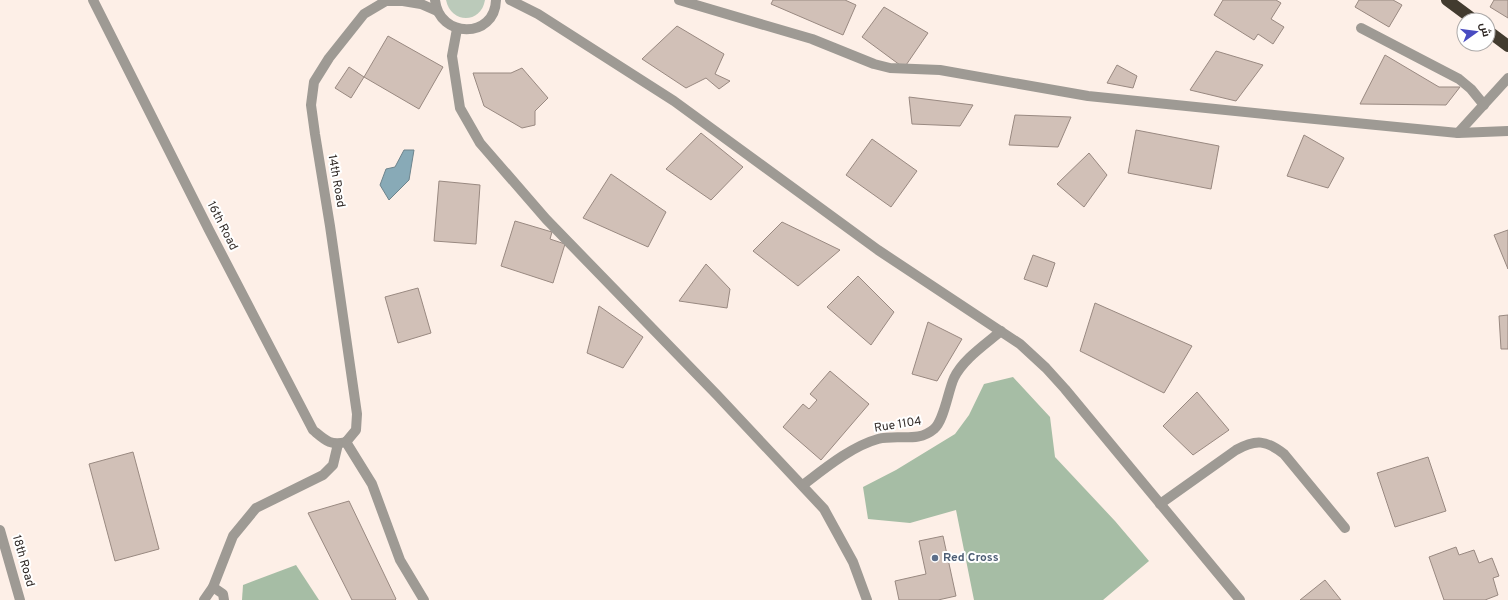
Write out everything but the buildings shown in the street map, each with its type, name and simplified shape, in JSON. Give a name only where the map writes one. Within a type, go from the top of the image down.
[{"type":"highway","points":[[1446,0],[1463,12]]},
{"type":"highway","points":[[1496,37],[1508,46]]},
{"type":"street","name":"16th Road","points":[[93,0],[202,216],[313,430],[326,442],[342,443]]},
{"type":"street","points":[[435,0],[437,11],[442,19],[457,29],[474,29],[482,25],[493,12],[496,0]]},
{"type":"street","points":[[510,0],[538,14],[674,101],[878,250],[1020,344],[1046,368],[1240,600]]},
{"type":"street","points":[[680,0],[812,39],[874,64],[890,68],[940,70],[1088,96],[1458,134],[1508,132]]},
{"type":"street","name":"14th Road","points":[[342,443],[356,430],[357,414],[312,105],[314,82],[329,58],[364,14],[386,1],[403,1],[421,4],[437,11]]},
{"type":"street","points":[[1361,28],[1459,79],[1471,89],[1484,105]]},
{"type":"street","points":[[457,29],[452,56],[460,108],[480,143],[546,219],[803,485],[824,509],[853,562],[867,600]]},
{"type":"street","points":[[1458,134],[1508,78]]},
{"type":"street","name":"Rue 1104","points":[[803,485],[832,463],[877,439],[896,436],[918,437],[925,435],[936,428],[954,377],[969,360],[1001,331]]},
{"type":"street","points":[[1160,504],[1236,450],[1248,444],[1263,442],[1273,445],[1284,454],[1345,528]]},
{"type":"street","points":[[204,600],[213,587],[233,536],[256,508],[323,475],[334,465],[342,443]]},
{"type":"street","points":[[342,443],[372,484],[400,560],[424,600]]},
{"type":"street","name":"18th Road","points":[[0,530],[20,600]]},
{"type":"street","points":[[213,587],[223,594],[224,600]]},
{"type":"green space","points":[[446,0],[485,0],[478,14],[466,18],[459,17],[454,14],[449,8]]},
{"type":"green space","points":[[1013,377],[1050,417],[1055,457],[1115,521],[1149,561],[1103,600],[974,600],[956,510],[910,523],[868,519],[863,487],[896,470],[955,434],[969,415],[984,384]]},
{"type":"green space","points":[[296,565],[319,600],[242,600],[243,585]]},
{"type":"water","points":[[404,150],[414,150],[409,180],[389,200],[380,185],[386,169],[395,167]]},
{"type":"place","name":"Red Cross","points":[[935,558]]}]
